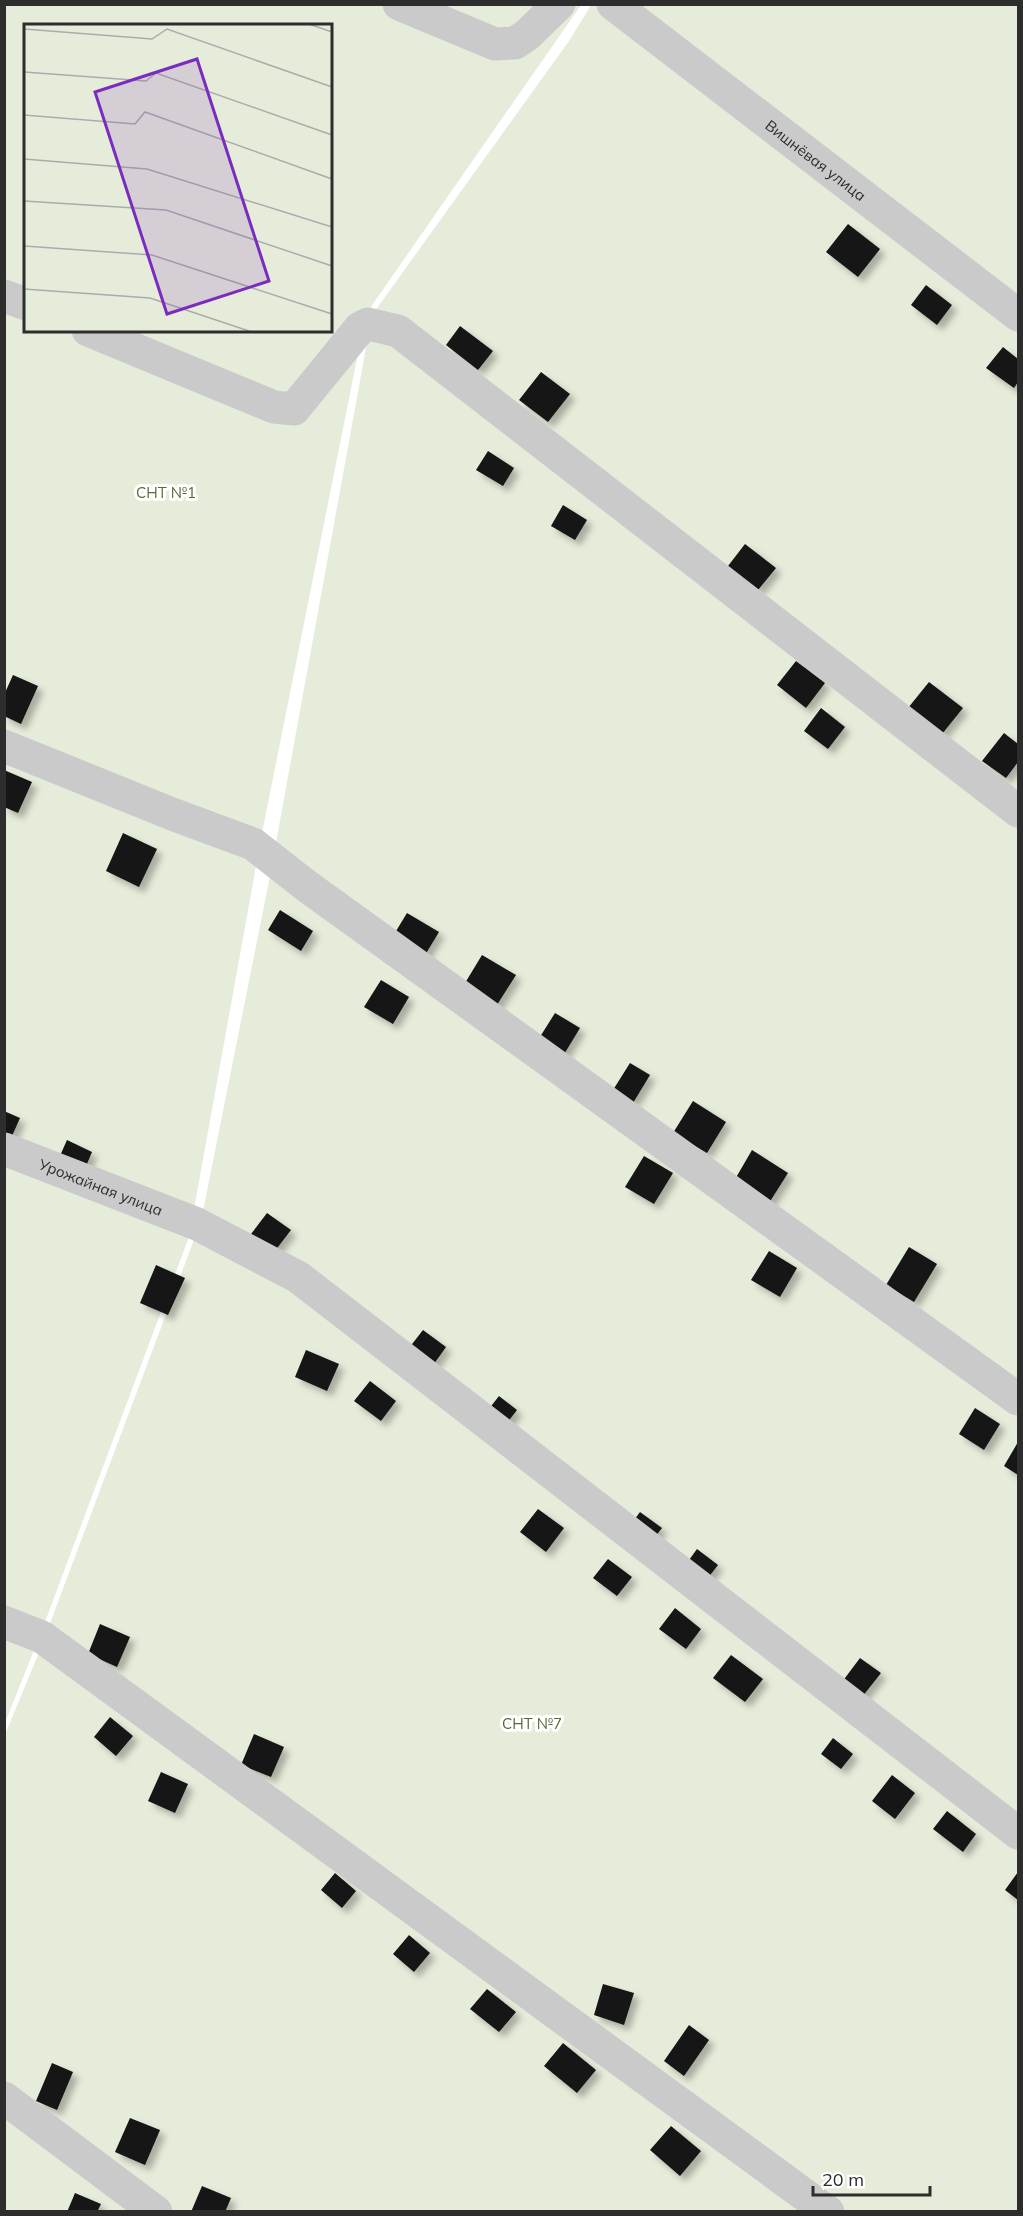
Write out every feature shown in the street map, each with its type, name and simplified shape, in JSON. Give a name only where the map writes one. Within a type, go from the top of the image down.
[{"type":"street","points":[[399,4],[495,44],[515,43],[527,35],[559,4]]},
{"type":"street","name":"Вишнёвая улица","points":[[613,4],[1018,315]]},
{"type":"street","points":[[4,296],[24,303]]},
{"type":"street","points":[[93,332],[274,407],[294,409],[360,328],[368,324],[398,331],[1018,811]]},
{"type":"street","points":[[4,746],[253,844],[308,887],[1018,1399]]},
{"type":"street","name":"Урожайная улица","points":[[4,1149],[197,1224],[298,1277],[1018,1833]]},
{"type":"street","points":[[4,1622],[42,1637],[828,2211]]},
{"type":"street","points":[[4,2098],[156,2211]]},
{"type":"green space","name":"СНТ №1","points":[[5,5],[581,5],[366,314],[262,833],[189,1237],[5,1723]]},
{"type":"green space","name":"СНТ №7","points":[[591,5],[1018,5],[1018,2211],[5,2211],[4,1737],[40,1650],[201,1221],[269,881],[372,315],[569,41]]},
{"type":"building","points":[[848,224],[880,249],[858,277],[826,252]]},
{"type":"building","points":[[926,285],[952,305],[937,325],[911,305]]},
{"type":"building","points":[[460,326],[493,351],[478,370],[446,345]]},
{"type":"building","points":[[1003,347],[1018,359],[1018,382],[1014,388],[986,368]]},
{"type":"building","points":[[541,372],[570,394],[548,422],[519,400]]},
{"type":"building","points":[[488,451],[514,468],[503,486],[476,470]]},
{"type":"building","points":[[563,505],[587,520],[575,540],[551,526]]},
{"type":"building","points":[[745,544],[776,568],[758,590],[728,566]]},
{"type":"building","points":[[796,661],[825,683],[806,708],[777,685]]},
{"type":"building","points":[[13,675],[38,686],[21,724],[4,716],[4,695]]},
{"type":"building","points":[[929,682],[963,708],[942,734],[908,708]]},
{"type":"building","points":[[821,708],[845,727],[828,749],[804,731]]},
{"type":"building","points":[[1004,733],[1018,744],[1018,762],[1006,778],[982,761]]},
{"type":"building","points":[[4,770],[32,782],[18,813],[4,807]]},
{"type":"building","points":[[123,833],[157,849],[139,887],[106,871]]},
{"type":"building","points":[[280,910],[313,931],[301,951],[268,930]]},
{"type":"building","points":[[407,913],[439,932],[422,960],[390,941]]},
{"type":"building","points":[[482,955],[516,975],[495,1008],[462,988]]},
{"type":"building","points":[[381,980],[409,997],[393,1024],[364,1007]]},
{"type":"building","points":[[555,1013],[580,1028],[563,1056],[538,1040]]},
{"type":"building","points":[[630,1063],[650,1075],[633,1103],[613,1090]]},
{"type":"building","points":[[693,1101],[726,1122],[707,1153],[673,1133]]},
{"type":"building","points":[[4,1111],[20,1118],[8,1145],[4,1143]]},
{"type":"building","points":[[67,1140],[92,1152],[81,1178],[55,1167]]},
{"type":"building","points":[[752,1150],[788,1173],[769,1203],[734,1181]]},
{"type":"building","points":[[644,1156],[673,1173],[654,1204],[625,1187]]},
{"type":"building","points":[[267,1213],[291,1230],[271,1256],[248,1238]]},
{"type":"building","points":[[909,1247],[937,1264],[914,1302],[886,1285]]},
{"type":"building","points":[[769,1251],[797,1268],[780,1297],[751,1280]]},
{"type":"building","points":[[156,1265],[185,1278],[168,1315],[140,1303]]},
{"type":"building","points":[[423,1330],[446,1347],[426,1375],[402,1357]]},
{"type":"building","points":[[306,1350],[339,1364],[327,1391],[295,1377]]},
{"type":"building","points":[[370,1381],[396,1401],[381,1421],[354,1401]]},
{"type":"building","points":[[499,1396],[517,1410],[503,1428],[485,1414]]},
{"type":"building","points":[[975,1408],[1000,1424],[984,1450],[959,1434]]},
{"type":"building","points":[[1018,1442],[1018,1475],[1004,1466]]},
{"type":"building","points":[[538,1509],[564,1528],[546,1552],[520,1532]]},
{"type":"building","points":[[640,1512],[662,1528],[647,1547],[626,1531]]},
{"type":"building","points":[[697,1549],[718,1565],[704,1583],[684,1567]]},
{"type":"building","points":[[608,1559],[632,1577],[617,1596],[593,1578]]},
{"type":"building","points":[[675,1608],[701,1629],[686,1649],[659,1629]]},
{"type":"building","points":[[100,1624],[130,1637],[117,1667],[88,1654]]},
{"type":"building","points":[[731,1655],[763,1679],[745,1702],[713,1678]]},
{"type":"building","points":[[860,1658],[881,1673],[862,1697],[842,1682]]},
{"type":"building","points":[[110,1717],[133,1736],[116,1756],[94,1737]]},
{"type":"building","points":[[254,1734],[284,1747],[271,1777],[241,1765]]},
{"type":"building","points":[[833,1738],[853,1754],[841,1769],[821,1754]]},
{"type":"building","points":[[161,1772],[188,1784],[175,1813],[148,1801]]},
{"type":"building","points":[[892,1775],[915,1793],[895,1819],[872,1801]]},
{"type":"building","points":[[947,1811],[976,1834],[963,1852],[933,1829]]},
{"type":"building","points":[[1018,1872],[1018,1900],[1005,1890]]},
{"type":"building","points":[[335,1873],[356,1891],[342,1908],[321,1890]]},
{"type":"building","points":[[409,1935],[430,1953],[414,1972],[393,1954]]},
{"type":"building","points":[[603,1984],[634,1993],[624,2025],[594,2015]]},
{"type":"building","points":[[487,1989],[516,2012],[499,2032],[470,2009]]},
{"type":"building","points":[[689,2025],[709,2040],[684,2076],[664,2061]]},
{"type":"building","points":[[563,2043],[596,2070],[577,2093],[544,2066]]},
{"type":"building","points":[[52,2063],[73,2072],[57,2110],[36,2101]]},
{"type":"building","points":[[130,2118],[160,2130],[145,2165],[115,2152]]},
{"type":"building","points":[[671,2126],[701,2151],[680,2176],[650,2150]]},
{"type":"building","points":[[202,2186],[231,2198],[225,2212],[191,2212]]},
{"type":"building","points":[[75,2193],[101,2204],[97,2212],[67,2212]]}]
